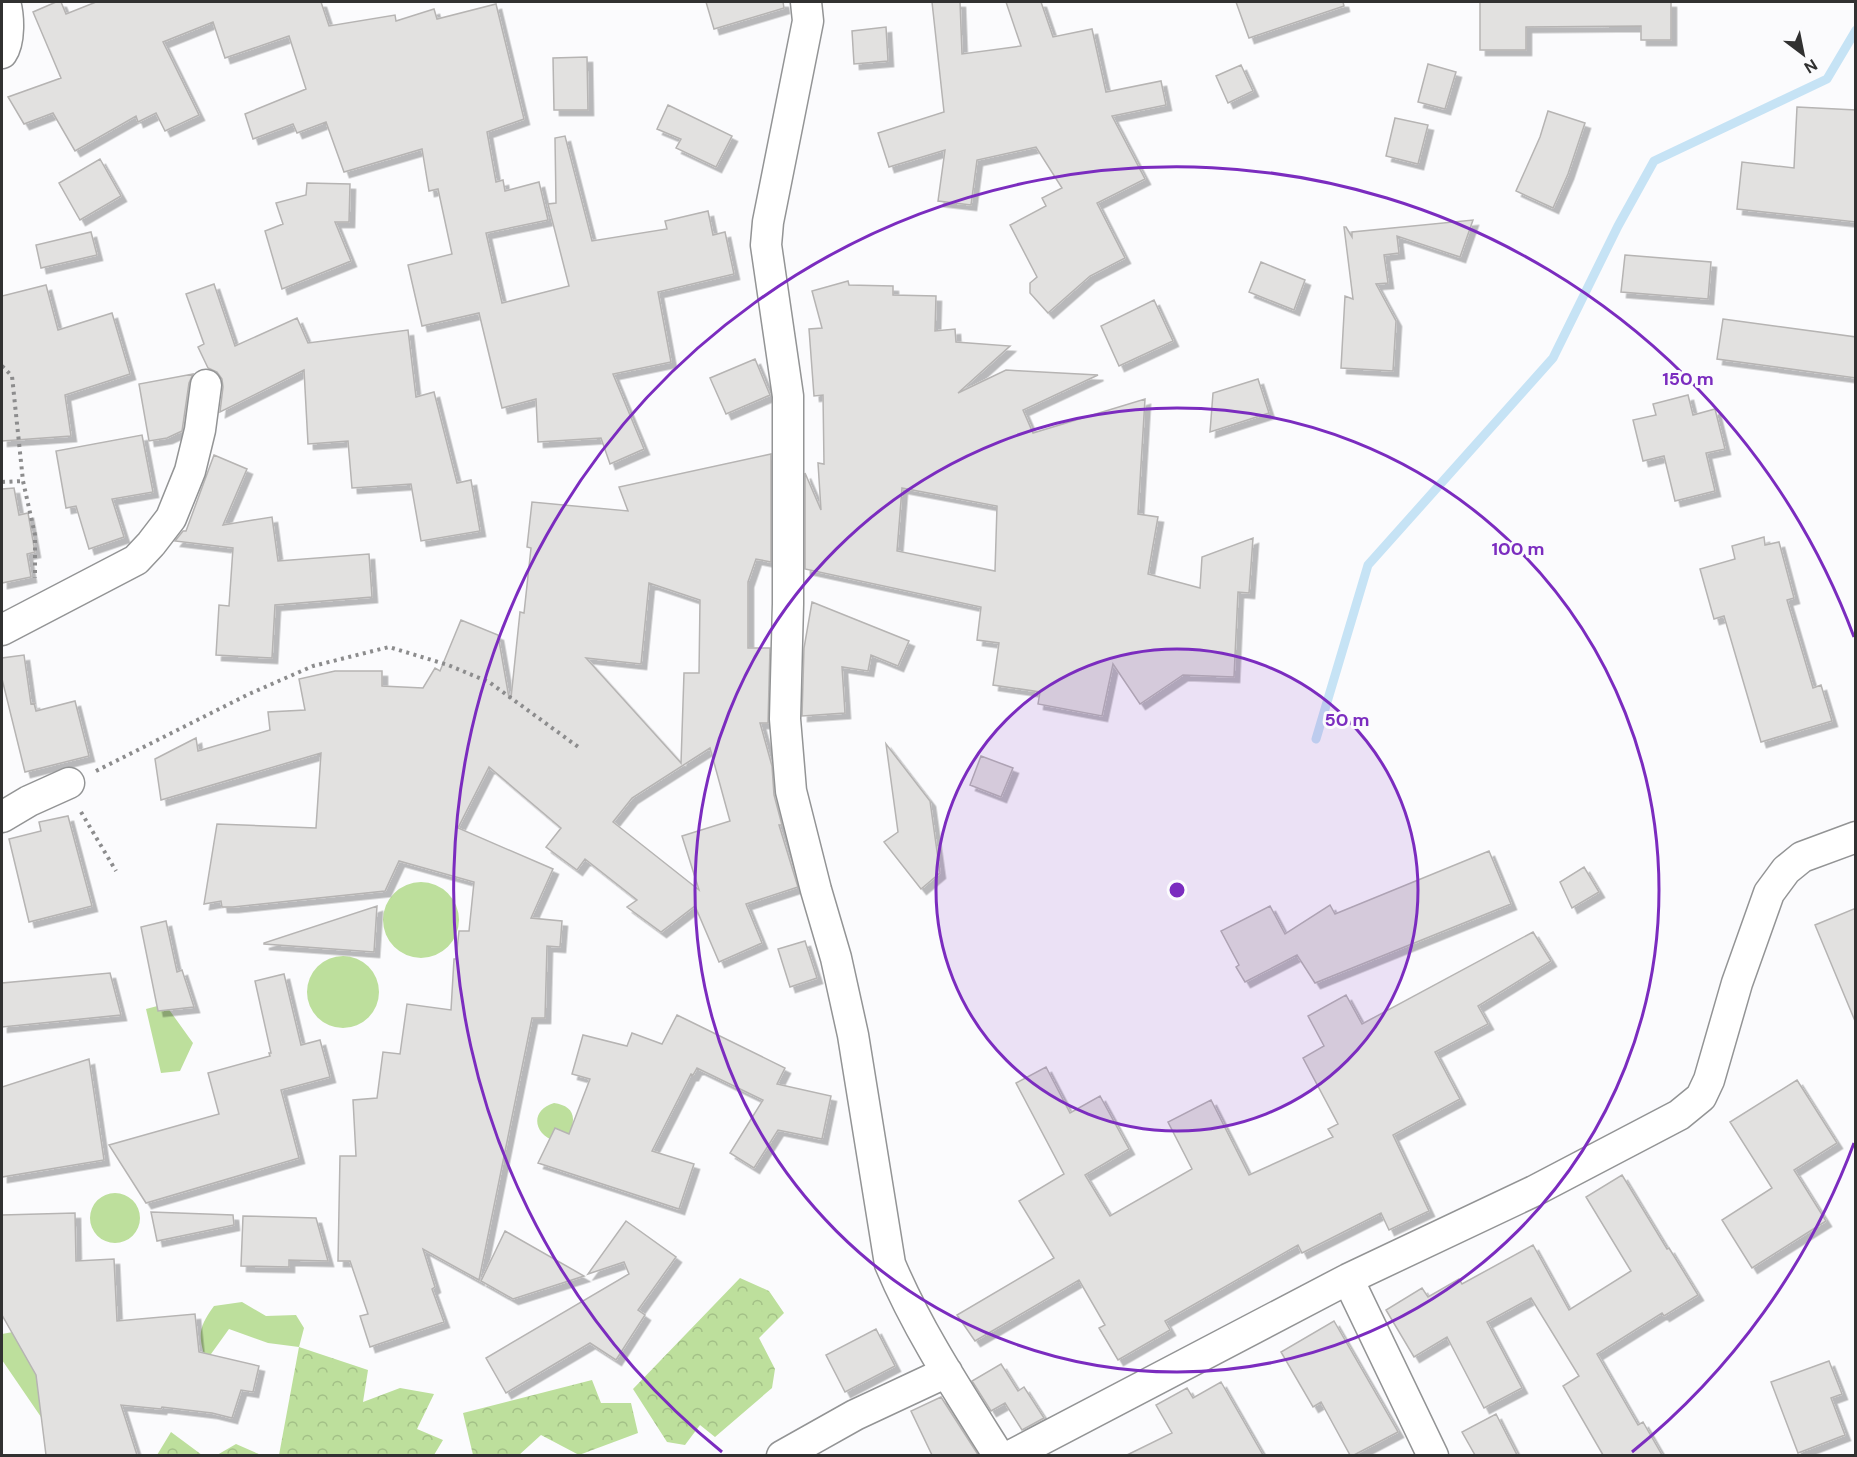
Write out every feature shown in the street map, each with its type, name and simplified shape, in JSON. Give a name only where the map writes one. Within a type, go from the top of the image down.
[{"type":"street","points":[[2,53],[6,46],[7,9],[5,2]]},
{"type":"street","points":[[806,2],[808,21],[768,222],[766,245],[788,396],[788,604],[785,719],[791,791],[836,958],[853,1035],[890,1264],[947,1372],[999,1455]]},
{"type":"street","points":[[2,630],[136,560],[158,536],[171,518],[190,471],[200,430],[206,385]]},
{"type":"street","points":[[2,817],[29,801],[69,783]]},
{"type":"street","points":[[1010,1455],[1348,1279],[1565,1175],[1679,1116],[1701,1097],[1709,1080],[1737,983],[1769,893],[1786,870],[1802,857],[1856,837]]},
{"type":"street","points":[[1348,1279],[1433,1455]]},
{"type":"street","points":[[782,1455],[855,1415],[947,1372]]},
{"type":"path","points":[[2,366],[12,376],[23,481],[35,535],[36,612]]},
{"type":"path","points":[[2,482],[23,481]]},
{"type":"path","points":[[116,871],[71,795],[69,783],[249,694],[313,666],[389,647],[448,665],[489,682],[580,749]]},
{"type":"green space","points":[[421,882],[436,885],[448,893],[456,905],[459,920],[456,935],[448,947],[436,955],[421,958],[406,955],[394,947],[386,935],[383,920],[386,905],[394,893],[406,885]]},
{"type":"green space","points":[[343,956],[357,959],[369,966],[376,978],[379,992],[376,1006],[369,1018],[357,1025],[343,1028],[329,1025],[317,1018],[310,1006],[307,992],[310,978],[317,966],[329,959]]},
{"type":"green space","points":[[165,1004],[193,1043],[180,1071],[161,1073],[146,1009]]},
{"type":"green space","points":[[554,1103],[567,1107],[573,1117],[570,1134],[555,1141],[542,1133],[537,1122],[541,1111]]},
{"type":"green space","points":[[110,1193],[120,1193],[133,1200],[140,1213],[140,1223],[133,1236],[120,1243],[110,1243],[101,1239],[94,1232],[90,1223],[90,1213],[94,1204],[101,1197]]},
{"type":"green space","points":[[740,1278],[769,1291],[784,1313],[759,1338],[775,1369],[772,1388],[715,1437],[700,1425],[685,1445],[667,1442],[633,1389]]},
{"type":"green space","points":[[242,1302],[266,1316],[296,1315],[304,1328],[299,1347],[268,1343],[229,1329],[206,1361],[201,1332],[209,1314],[214,1306]]},
{"type":"green space","points":[[90,1318],[54,1436],[2,1360],[2,1334]]},
{"type":"green space","points":[[299,1347],[368,1370],[363,1402],[400,1388],[434,1394],[417,1429],[443,1440],[434,1455],[279,1455]]},
{"type":"green space","points":[[592,1380],[601,1403],[631,1403],[638,1433],[579,1455],[541,1435],[519,1455],[473,1455],[463,1413]]},
{"type":"green space","points":[[171,1432],[202,1455],[157,1455]]},
{"type":"green space","points":[[236,1444],[261,1455],[217,1455]]},
{"type":"building","points":[[61,2],[66,14],[96,2],[321,2],[329,26],[395,15],[396,21],[434,9],[437,19],[496,4],[524,119],[487,132],[496,182],[503,180],[505,191],[539,182],[548,220],[486,233],[502,303],[569,286],[548,204],[556,203],[555,138],[565,136],[592,241],[667,229],[665,221],[708,211],[713,235],[725,232],[734,274],[658,292],[671,362],[613,374],[644,449],[610,464],[601,438],[538,442],[536,399],[502,408],[479,313],[422,326],[408,265],[452,254],[438,189],[429,191],[422,149],[344,172],[326,122],[297,133],[293,124],[253,139],[245,114],[306,89],[289,36],[225,58],[213,22],[163,42],[199,115],[165,131],[156,113],[138,122],[136,116],[75,151],[53,113],[24,124],[8,97],[61,78],[33,12]]},
{"type":"building","points":[[706,2],[783,2],[784,8],[714,29]]},
{"type":"building","points":[[932,2],[960,2],[962,54],[1021,46],[1006,2],[1041,2],[1053,37],[1092,29],[1106,92],[1161,81],[1166,105],[1112,116],[1145,179],[1097,203],[1125,258],[1090,276],[1048,313],[1030,293],[1030,283],[1037,277],[1010,225],[1046,206],[1042,198],[1062,188],[1036,147],[977,160],[971,205],[938,201],[945,150],[889,167],[878,133],[944,112]]},
{"type":"building","points":[[1236,2],[1343,2],[1344,6],[1249,38]]},
{"type":"building","points":[[1480,2],[1671,2],[1671,40],[1641,40],[1641,26],[1526,27],[1526,50],[1480,50]]},
{"type":"building","points":[[886,27],[888,61],[854,64],[852,31]]},
{"type":"building","points":[[587,57],[588,110],[554,110],[553,58]]},
{"type":"building","points":[[1428,64],[1456,72],[1445,109],[1418,102]]},
{"type":"building","points":[[1241,65],[1253,91],[1228,103],[1216,76]]},
{"type":"building","points":[[668,105],[732,136],[716,167],[676,148],[681,139],[657,129]]},
{"type":"building","points":[[1797,107],[1856,110],[1856,222],[1737,209],[1742,162],[1794,168]]},
{"type":"building","points":[[1548,111],[1585,123],[1568,174],[1553,208],[1516,191],[1540,137]]},
{"type":"building","points":[[1395,118],[1428,125],[1418,164],[1386,156]]},
{"type":"building","points":[[100,159],[121,196],[80,220],[59,183]]},
{"type":"building","points":[[307,183],[350,184],[349,222],[335,222],[351,261],[282,289],[265,231],[283,224],[276,203],[306,195]]},
{"type":"building","points":[[1473,220],[1460,257],[1397,236],[1399,253],[1384,255],[1388,283],[1376,284],[1396,321],[1393,371],[1341,368],[1345,296],[1353,299],[1344,227],[1352,237],[1352,232]]},
{"type":"building","points":[[91,232],[97,255],[41,268],[36,245]]},
{"type":"building","points":[[1625,255],[1711,262],[1708,299],[1621,292]]},
{"type":"building","points":[[1261,262],[1305,280],[1294,310],[1249,292]]},
{"type":"building","points":[[848,281],[849,285],[893,286],[893,295],[936,296],[935,331],[955,329],[956,342],[1010,346],[958,393],[1006,370],[1098,375],[1023,410],[1033,433],[1145,399],[1138,514],[1158,517],[1148,574],[1200,588],[1202,557],[1253,538],[1249,593],[1238,592],[1234,677],[1183,675],[1140,704],[1113,664],[1102,716],[1038,704],[1040,692],[993,685],[999,643],[977,640],[981,607],[805,569],[805,473],[821,510],[818,463],[824,464],[823,395],[814,396],[809,329],[822,328],[812,291]],"holes":[[[902,488],[997,506],[995,571],[897,551]]]},
{"type":"building","points":[[214,284],[235,346],[297,318],[308,343],[408,330],[416,397],[434,392],[457,483],[471,480],[480,531],[421,541],[411,484],[352,488],[348,441],[308,444],[304,370],[220,412],[222,379],[217,372],[208,368],[198,347],[204,344],[186,294]]},
{"type":"building","points":[[46,285],[58,330],[112,313],[130,374],[65,395],[71,436],[2,441],[2,296]]},
{"type":"building","points":[[1154,300],[1173,341],[1119,366],[1101,326]]},
{"type":"building","points":[[1723,319],[1856,337],[1856,378],[1717,359]]},
{"type":"building","points":[[755,359],[770,395],[726,414],[710,378]]},
{"type":"building","points":[[193,374],[189,383],[182,431],[167,438],[149,441],[139,384]]},
{"type":"building","points":[[1258,379],[1269,413],[1210,432],[1213,393]]},
{"type":"building","points":[[1688,395],[1693,415],[1715,409],[1725,449],[1706,453],[1715,491],[1675,501],[1664,456],[1643,461],[1633,420],[1656,415],[1653,404]]},
{"type":"building","points":[[142,435],[153,492],[112,499],[124,537],[89,549],[76,506],[66,508],[56,451]]},
{"type":"building","points":[[771,454],[771,562],[756,559],[748,582],[748,648],[770,648],[768,723],[760,723],[772,766],[774,795],[782,825],[779,825],[798,887],[746,904],[762,943],[719,962],[695,906],[661,932],[627,907],[637,900],[585,859],[577,870],[546,847],[561,828],[489,767],[458,828],[553,869],[531,918],[562,921],[560,947],[547,946],[545,1018],[532,1018],[479,1280],[423,1249],[435,1287],[432,1289],[444,1322],[370,1347],[360,1316],[368,1314],[350,1261],[338,1261],[340,1156],[356,1156],[353,1100],[377,1098],[383,1052],[400,1054],[407,1004],[451,1010],[454,959],[456,959],[459,931],[469,931],[474,882],[399,861],[385,891],[233,907],[222,907],[221,901],[204,904],[217,824],[316,828],[321,753],[161,800],[155,759],[196,738],[198,751],[270,730],[268,712],[305,710],[299,679],[335,671],[382,671],[382,686],[423,688],[435,668],[440,671],[461,620],[498,635],[509,698],[511,698],[520,612],[524,613],[531,548],[527,547],[532,502],[628,511],[619,487]],"holes":[[[649,583],[700,600],[699,673],[684,673],[681,763],[586,658],[641,664]],[[710,748],[730,821],[682,836],[699,890],[613,822],[632,798]]]},
{"type":"building","points":[[214,455],[247,469],[223,525],[272,517],[278,561],[369,554],[372,597],[275,605],[272,658],[216,655],[219,605],[229,606],[233,548],[175,541],[183,531],[186,531]]},
{"type":"building","points":[[14,488],[19,515],[28,513],[35,552],[27,554],[31,577],[2,583],[2,489]]},
{"type":"building","points":[[1764,537],[1765,545],[1779,542],[1794,598],[1787,600],[1813,688],[1821,685],[1832,721],[1761,742],[1724,616],[1714,619],[1700,569],[1735,559],[1732,546]]},
{"type":"building","points":[[812,602],[909,641],[898,666],[871,655],[868,671],[842,667],[845,713],[802,716],[804,648]]},
{"type":"building","points":[[24,655],[31,704],[34,703],[36,711],[75,701],[89,756],[25,772],[2,679],[2,658]]},
{"type":"building","points":[[886,744],[930,801],[940,873],[921,889],[884,842],[898,832]]},
{"type":"building","points":[[981,756],[1013,768],[1001,797],[970,785]]},
{"type":"building","points":[[68,816],[92,906],[29,922],[9,839],[41,831],[39,822]]},
{"type":"building","points":[[1489,851],[1511,904],[1315,983],[1297,955],[1245,982],[1236,967],[1239,965],[1221,931],[1270,906],[1285,934],[1330,905],[1335,914]]},
{"type":"building","points":[[1584,867],[1599,892],[1572,908],[1560,882]]},
{"type":"building","points":[[377,906],[374,952],[264,944],[264,943]]},
{"type":"building","points":[[1856,908],[1856,1021],[1855,1021],[1815,925]]},
{"type":"building","points":[[166,921],[177,972],[182,970],[194,1007],[158,1011],[141,927]]},
{"type":"building","points":[[1533,932],[1551,961],[1478,1006],[1488,1024],[1435,1052],[1460,1099],[1393,1135],[1429,1211],[1389,1230],[1381,1213],[1302,1253],[1298,1245],[1165,1321],[1170,1330],[1118,1360],[1099,1328],[1105,1325],[1079,1280],[975,1341],[957,1315],[1054,1258],[1019,1201],[1064,1174],[1016,1083],[1046,1067],[1070,1113],[1100,1096],[1129,1149],[1085,1175],[1110,1216],[1192,1169],[1168,1122],[1211,1100],[1249,1175],[1333,1137],[1328,1129],[1338,1124],[1303,1058],[1324,1046],[1308,1016],[1346,995],[1362,1024]]},
{"type":"building","points":[[805,941],[817,978],[790,987],[778,949]]},
{"type":"building","points":[[110,973],[121,1015],[2,1027],[2,983]]},
{"type":"building","points":[[284,974],[301,1045],[320,1040],[330,1077],[281,1090],[299,1158],[146,1203],[109,1145],[219,1114],[208,1073],[270,1056],[255,981]]},
{"type":"building","points":[[677,1015],[785,1068],[777,1084],[831,1096],[822,1139],[778,1130],[754,1168],[730,1153],[763,1100],[697,1068],[693,1075],[691,1074],[652,1151],[694,1164],[679,1209],[538,1163],[555,1128],[569,1134],[590,1079],[572,1074],[583,1035],[627,1046],[632,1033],[662,1044]]},
{"type":"building","points":[[89,1059],[104,1160],[2,1177],[2,1087]]},
{"type":"building","points":[[1797,1080],[1837,1143],[1794,1170],[1826,1221],[1752,1268],[1722,1220],[1772,1188],[1730,1122]]},
{"type":"building","points":[[1622,1175],[1698,1295],[1664,1316],[1662,1313],[1597,1354],[1638,1425],[1643,1422],[1662,1455],[1603,1455],[1563,1386],[1579,1376],[1531,1298],[1487,1322],[1522,1388],[1484,1408],[1447,1337],[1414,1357],[1386,1310],[1422,1288],[1428,1297],[1459,1279],[1462,1284],[1533,1245],[1569,1310],[1631,1271],[1586,1197]]},
{"type":"building","points":[[151,1212],[233,1215],[234,1225],[157,1241]]},
{"type":"building","points":[[75,1213],[76,1261],[114,1259],[117,1321],[195,1314],[199,1352],[259,1366],[253,1392],[241,1390],[232,1418],[212,1413],[162,1407],[161,1409],[121,1405],[137,1455],[46,1455],[36,1375],[2,1315],[2,1215]]},
{"type":"building","points":[[243,1216],[316,1218],[328,1261],[289,1260],[289,1267],[241,1266]]},
{"type":"building","points":[[626,1221],[676,1257],[638,1310],[645,1315],[616,1360],[590,1343],[506,1393],[486,1358],[629,1274],[624,1262],[588,1274]]},
{"type":"building","points":[[505,1231],[584,1276],[513,1299],[481,1281]]},
{"type":"building","points":[[1334,1321],[1398,1432],[1354,1455],[1350,1455],[1321,1402],[1313,1407],[1281,1352]]},
{"type":"building","points":[[876,1329],[895,1366],[845,1392],[826,1355]]},
{"type":"building","points":[[1829,1361],[1842,1394],[1831,1398],[1845,1435],[1798,1453],[1771,1382]]},
{"type":"building","points":[[1001,1364],[1018,1391],[1024,1387],[1044,1418],[1022,1430],[1005,1403],[991,1411],[972,1381]]},
{"type":"building","points":[[1221,1382],[1263,1455],[1127,1455],[1172,1433],[1156,1405],[1187,1388],[1193,1398]]},
{"type":"building","points":[[941,1397],[978,1455],[932,1455],[911,1411]]},
{"type":"building","points":[[1496,1414],[1517,1455],[1475,1455],[1462,1432]]},
{"type":"waterway","points":[[1316,739],[1368,565],[1553,358],[1618,226],[1654,161],[1827,79],[1856,30]]}]
